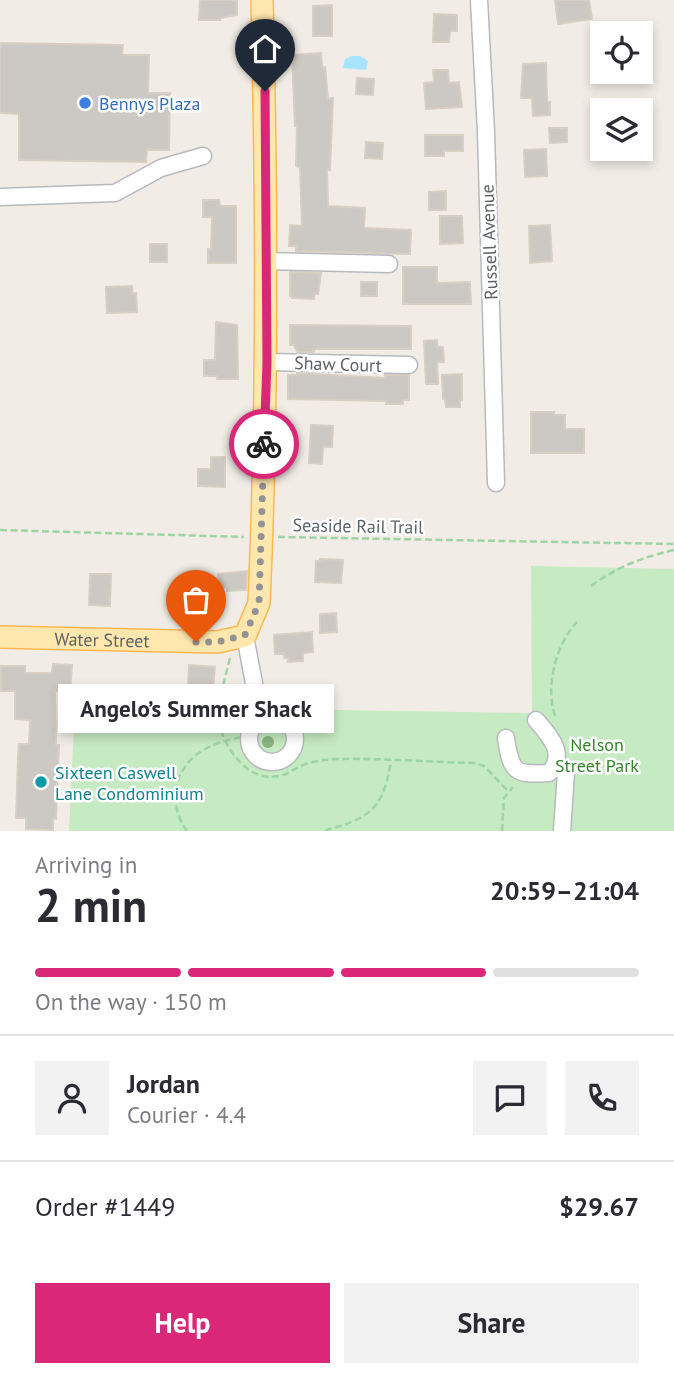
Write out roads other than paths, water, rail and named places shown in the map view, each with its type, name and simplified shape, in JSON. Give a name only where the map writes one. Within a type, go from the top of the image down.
[{"type":"main road","points":[[245,635],[259,603],[267,362],[262,0]]},
{"type":"main road","name":"Water Street","points":[[0,637],[217,642],[245,635]]},
{"type":"street","name":"Russell Avenue","points":[[479,0],[496,483]]},
{"type":"street","points":[[0,197],[115,193],[160,168],[203,156]]},
{"type":"street","points":[[265,261],[389,264]]},
{"type":"street","name":"Shaw Court","points":[[267,362],[409,365]]},
{"type":"street","points":[[245,635],[261,720]]},
{"type":"street","points":[[276,717],[288,723],[295,735],[294,746],[287,757],[276,762],[264,761],[256,756],[250,745],[249,735],[261,720],[276,717]]},
{"type":"street","points":[[506,738],[510,762],[515,769],[525,775],[549,773],[556,765],[558,755],[553,739],[536,720]]},
{"type":"street","points":[[556,765],[566,773],[562,831]]},
{"type":"water","points":[[360,56],[368,61],[366,70],[343,68],[345,59]]},
{"type":"place","name":"Bennys Plaza","points":[[85,103]]},
{"type":"place","name":"Angelo’s Summer Shack","points":[[196,642]]},
{"type":"place","name":"Sixteen Caswell Lane Condominium","points":[[41,782]]},
{"type":"park label","name":"Nelson Street Park","points":[[597,754]]}]
